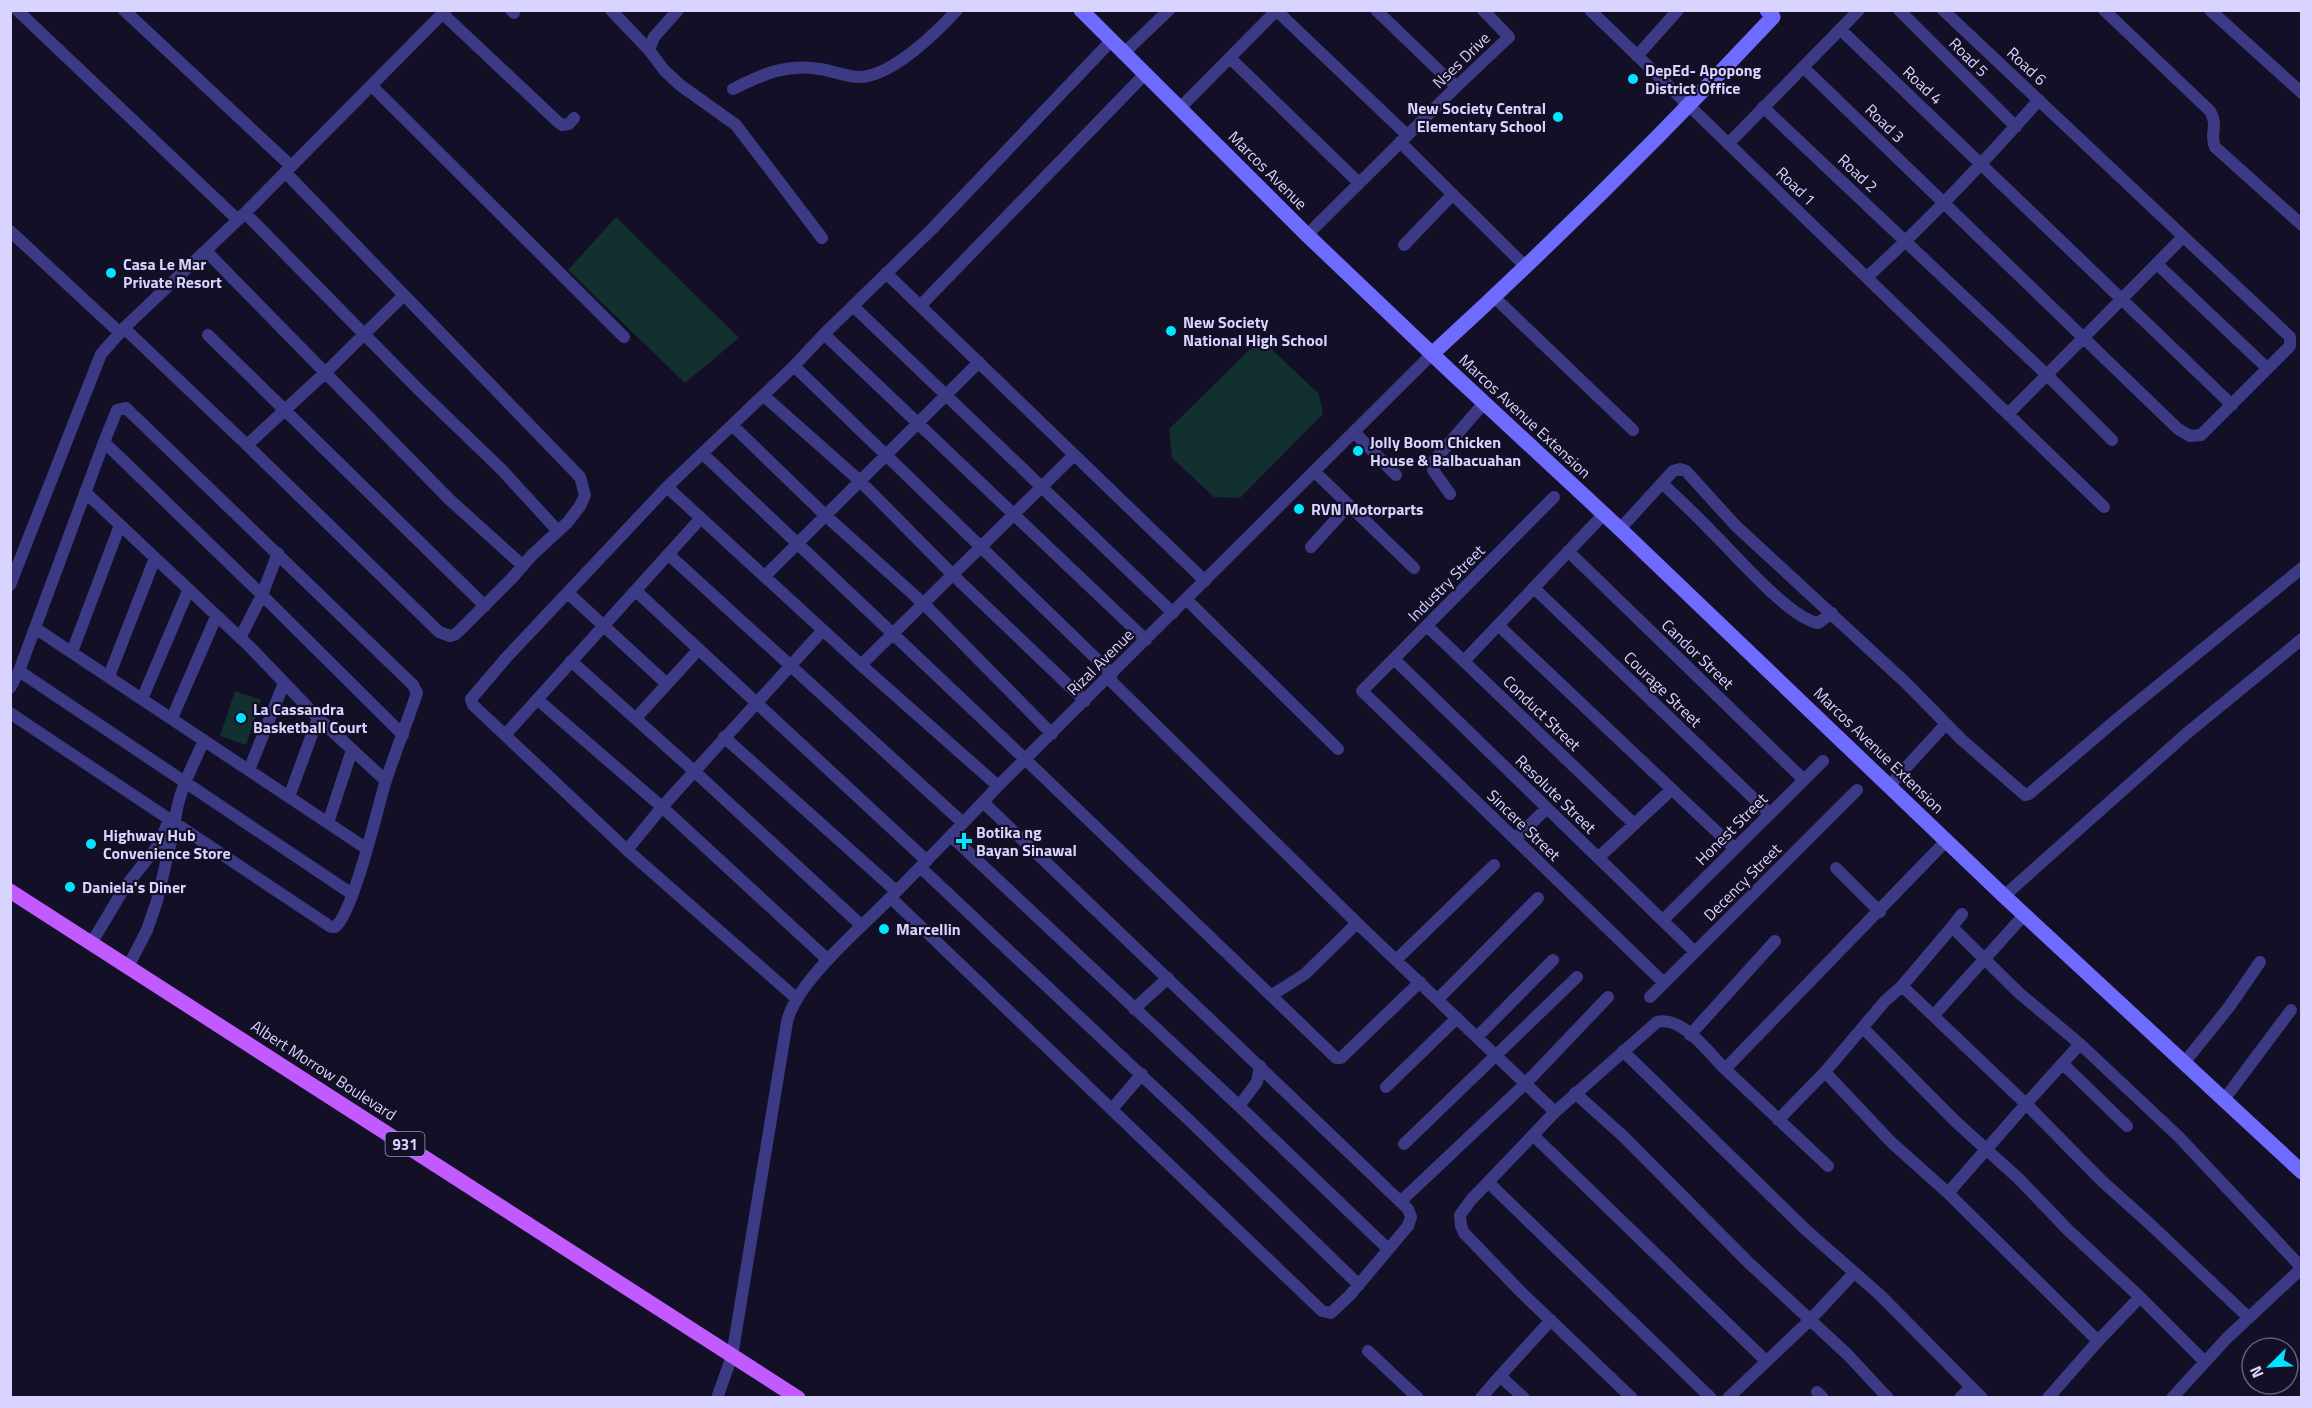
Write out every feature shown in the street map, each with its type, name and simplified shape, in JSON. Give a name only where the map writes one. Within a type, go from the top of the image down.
[{"type":"main road","name":"Albert Morrow Boulevard","points":[[10,891],[129,965],[798,1398]]},
{"type":"street","points":[[18,10],[365,333],[419,390],[502,470],[556,530]]},
{"type":"street","points":[[10,231],[247,445],[439,632],[450,636],[456,634],[556,530],[568,522],[580,506],[585,495],[580,477],[404,295],[288,169],[124,10]]},
{"type":"street","points":[[611,10],[680,85],[735,125],[822,238]]},
{"type":"street","points":[[649,50],[654,37],[678,10]]},
{"type":"street","points":[[733,89],[765,73],[802,66],[860,77],[874,75],[894,65],[943,25],[957,10]]},
{"type":"street","name":"Marcos Avenue","points":[[1081,10],[1307,235],[1432,354]]},
{"type":"street","points":[[1125,52],[1169,10]]},
{"type":"street","points":[[1376,10],[1456,87]]},
{"type":"street","name":"Nses Drive","points":[[1307,235],[1509,37],[1483,10]]},
{"type":"street","name":"Road 1","points":[[1590,10],[2104,507]]},
{"type":"street","points":[[1637,56],[1678,10]]},
{"type":"street","points":[[1728,144],[1859,10]]},
{"type":"street","name":"Road 5","points":[[1899,10],[2016,127]]},
{"type":"street","name":"Road 6","points":[[1943,10],[2290,337],[2290,346],[2232,405]]},
{"type":"street","points":[[2104,10],[2210,111],[2216,122],[2212,139],[2215,147],[2301,225]]},
{"type":"street","points":[[2210,10],[2301,93]]},
{"type":"street","points":[[1180,108],[1277,11],[1404,139],[1453,194],[1525,266]]},
{"type":"street","points":[[10,585],[15,561],[101,354],[122,331],[242,217],[445,12],[558,122],[564,125],[574,118]]},
{"type":"street","points":[[1432,354],[1494,297],[1688,107],[1773,13]]},
{"type":"street","name":"Road 4","points":[[1840,30],[2232,405]]},
{"type":"street","points":[[717,1398],[732,1356],[787,1022],[796,999],[627,850],[473,705],[471,699],[506,658],[667,487],[764,396],[963,197],[1112,40]]},
{"type":"street","points":[[1230,58],[1359,183]]},
{"type":"street","name":"Road 3","points":[[1803,67],[2183,433],[2201,435],[2232,405]]},
{"type":"street","points":[[920,306],[1145,74]]},
{"type":"street","points":[[372,86],[624,337]]},
{"type":"street","points":[[1867,277],[1907,241],[1983,165],[2039,100]]},
{"type":"street","name":"Road 2","points":[[1764,107],[2048,375],[2112,440]]},
{"type":"street","points":[[1404,245],[1453,194]]},
{"type":"street","points":[[2008,414],[2183,237]]},
{"type":"street","points":[[206,251],[450,500],[522,566]]},
{"type":"street","points":[[2157,264],[2267,368]]},
{"type":"street","points":[[886,273],[1205,580]]},
{"type":"street","points":[[247,445],[404,295]]},
{"type":"street","points":[[1494,297],[1633,430]]},
{"type":"street","points":[[853,306],[1173,613]]},
{"type":"street","points":[[824,334],[1146,640]]},
{"type":"street","points":[[208,335],[485,606]]},
{"type":"street","name":"Marcos Avenue Extension","points":[[1432,354],[1620,529],[2004,896],[2301,1172]]},
{"type":"street","name":"Rizal Avenue","points":[[796,999],[828,960],[982,802],[1432,354]]},
{"type":"street","points":[[765,576],[979,362]]},
{"type":"street","points":[[794,366],[981,548],[1357,923],[1555,1113]]},
{"type":"street","points":[[764,396],[860,482],[1085,701]]},
{"type":"street","points":[[1450,494],[1433,470],[1432,463],[1484,403]]},
{"type":"street","points":[[10,688],[19,671],[117,410],[126,408],[413,685],[417,693],[386,781],[352,894],[342,921],[335,927],[331,927],[173,819],[10,713]]},
{"type":"street","points":[[732,425],[825,515],[924,604],[1052,734]]},
{"type":"street","points":[[1354,432],[1395,475]]},
{"type":"street","points":[[104,442],[403,735]]},
{"type":"street","points":[[703,454],[1333,1055],[1339,1058],[1420,982]]},
{"type":"street","points":[[861,665],[1074,455]]},
{"type":"street","points":[[1620,529],[1663,484],[1666,476],[1676,469],[1686,471],[1735,525],[1832,613],[1946,725],[2021,793],[2029,794],[2301,567]]},
{"type":"street","points":[[1315,472],[1414,568]]},
{"type":"street","points":[[1663,484],[1761,583],[1793,609],[1807,619],[1818,623],[1832,613]]},
{"type":"street","points":[[667,487],[861,665],[998,786]]},
{"type":"street","points":[[85,492],[240,638],[318,718],[386,781]]},
{"type":"street","name":"Industry Street","points":[[1362,691],[1554,497]]},
{"type":"street","points":[[1311,547],[1349,505]]},
{"type":"street","points":[[1464,661],[1604,514]]},
{"type":"street","points":[[505,735],[637,592],[701,518]]},
{"type":"street","points":[[72,652],[120,525]]},
{"type":"street","name":"Candor Street","points":[[1568,551],[1804,780]]},
{"type":"street","points":[[240,638],[262,595],[278,553]]},
{"type":"street","points":[[668,554],[963,823]]},
{"type":"street","points":[[109,676],[155,558]]},
{"type":"street","name":"Courage Street","points":[[1534,588],[1770,814]]},
{"type":"street","points":[[142,699],[188,591]]},
{"type":"street","points":[[637,592],[924,864],[1359,1285]]},
{"type":"street","points":[[568,593],[667,684]]},
{"type":"street","points":[[1186,599],[1338,749]]},
{"type":"street","points":[[172,718],[216,617]]},
{"type":"street","points":[[1498,625],[1735,849]]},
{"type":"street","name":"Conduct Street","points":[[1427,626],[1634,824]]},
{"type":"street","points":[[35,628],[367,849]]},
{"type":"street","points":[[627,850],[724,737],[823,630]]},
{"type":"street","points":[[2004,896],[2186,735],[2301,639]]},
{"type":"street","points":[[636,718],[699,649]]},
{"type":"street","name":"Resolute Street","points":[[1394,659],[1695,952]]},
{"type":"street","points":[[571,661],[862,926]]},
{"type":"street","points":[[19,671],[352,894]]},
{"type":"street","points":[[249,770],[284,683]]},
{"type":"street","name":"Sincere Street","points":[[1362,691],[1664,983]]},
{"type":"street","points":[[538,700],[662,807],[828,960]]},
{"type":"street","points":[[288,796],[318,718]]},
{"type":"street","points":[[1890,785],[1946,725]]},
{"type":"street","points":[[724,737],[893,894],[1322,1311],[1328,1313],[1334,1311],[1359,1285],[1411,1221],[1409,1211],[982,802]]},
{"type":"street","points":[[129,965],[147,930],[157,901],[173,819],[204,740]]},
{"type":"street","points":[[328,823],[352,750]]},
{"type":"street","name":"Honest Street","points":[[1663,920],[1823,761]]},
{"type":"street","points":[[1598,858],[1671,790]]},
{"type":"street","name":"Decency Street","points":[[1650,997],[1857,790]]},
{"type":"street","points":[[1515,839],[1547,808]]},
{"type":"street","points":[[92,942],[125,887],[160,843],[173,819]]},
{"type":"street","points":[[951,836],[1387,1248]]},
{"type":"street","points":[[1725,1069],[1880,912],[1947,840]]},
{"type":"street","points":[[1397,960],[1494,865]]},
{"type":"street","points":[[142,867],[161,877]]},
{"type":"street","points":[[1836,868],[1880,912]]},
{"type":"street","points":[[1437,999],[1538,898]]},
{"type":"street","points":[[1778,1120],[1825,1072],[1885,1000],[1902,986],[1962,914]]},
{"type":"street","points":[[1934,1015],[2025,914]]},
{"type":"street","points":[[1272,995],[1305,974],[1357,923]]},
{"type":"street","points":[[1952,927],[2019,993],[2080,1044],[2178,1136],[2301,1268],[2204,1361],[2172,1398]]},
{"type":"street","points":[[1690,1035],[1775,941]]},
{"type":"street","points":[[1477,1037],[1553,960]]},
{"type":"street","points":[[2184,1064],[2229,1007],[2260,962]]},
{"type":"street","points":[[1404,1144],[1577,977]]},
{"type":"street","points":[[1134,1009],[1168,978]]},
{"type":"street","points":[[1902,986],[2026,1104],[2102,1181],[2248,1318]]},
{"type":"street","points":[[1400,1202],[1525,1084],[1608,997]]},
{"type":"street","points":[[2223,1101],[2290,1010]]},
{"type":"street","points":[[1386,1087],[1457,1018]]},
{"type":"street","points":[[1632,1398],[1473,1244],[1461,1227],[1460,1215],[1464,1209],[1575,1093],[1657,1022],[1668,1020],[1690,1035],[1828,1166]]},
{"type":"street","points":[[1863,1028],[1955,1121],[2204,1361]]},
{"type":"street","points":[[1948,1193],[2080,1044]]},
{"type":"street","points":[[1623,1052],[1806,1230],[1880,1295],[1982,1398]]},
{"type":"street","points":[[2063,1064],[2127,1125]]},
{"type":"street","points":[[1239,1106],[1257,1082],[1260,1066]]},
{"type":"street","points":[[1825,1072],[1891,1142],[1948,1193],[2098,1341]]},
{"type":"street","points":[[1112,1109],[1142,1074]]},
{"type":"street","points":[[1575,1093],[1623,1136],[1888,1398]]},
{"type":"street","points":[[1534,1136],[1766,1361]]},
{"type":"street","points":[[1490,1183],[1711,1398]]},
{"type":"street","points":[[1728,1398],[1810,1320],[1854,1273]]},
{"type":"street","points":[[2048,1398],[2140,1297]]},
{"type":"street","points":[[1481,1398],[1551,1320]]},
{"type":"street","points":[[1368,1351],[1418,1398]]},
{"type":"street","points":[[1500,1376],[1524,1398]]},
{"type":"street","points":[[1960,1398],[1971,1387]]},
{"type":"green space","points":[[616,217],[739,338],[685,383],[568,270]]},
{"type":"green space","points":[[1265,343],[1319,394],[1323,414],[1240,498],[1214,497],[1172,458],[1169,429],[1249,350]]},
{"type":"green space","name":"La Cassandra Basketball Court","points":[[235,691],[261,700],[246,745],[220,736]]},
{"type":"place","name":"DepEd- Apopong District Office","points":[[1633,79]]},
{"type":"place","name":"New Society Central Elementary School","points":[[1558,117]]},
{"type":"place","name":"Casa Le Mar Private Resort","points":[[111,273]]},
{"type":"place","name":"New Society National High School","points":[[1171,331]]},
{"type":"place","name":"Jolly Boom Chicken House & Balbacuahan","points":[[1358,451]]},
{"type":"place","name":"RVN Motorparts","points":[[1299,509]]},
{"type":"place","name":"La Cassandra Basketball Court","points":[[241,718]]},
{"type":"place","name":"Botika ng Bayan Sinawal","points":[[964,841]]},
{"type":"place","name":"Highway Hub Convenience Store","points":[[91,844]]},
{"type":"place","name":"Daniela's Diner","points":[[70,887]]},
{"type":"place","name":"Marcellin","points":[[884,929]]}]
